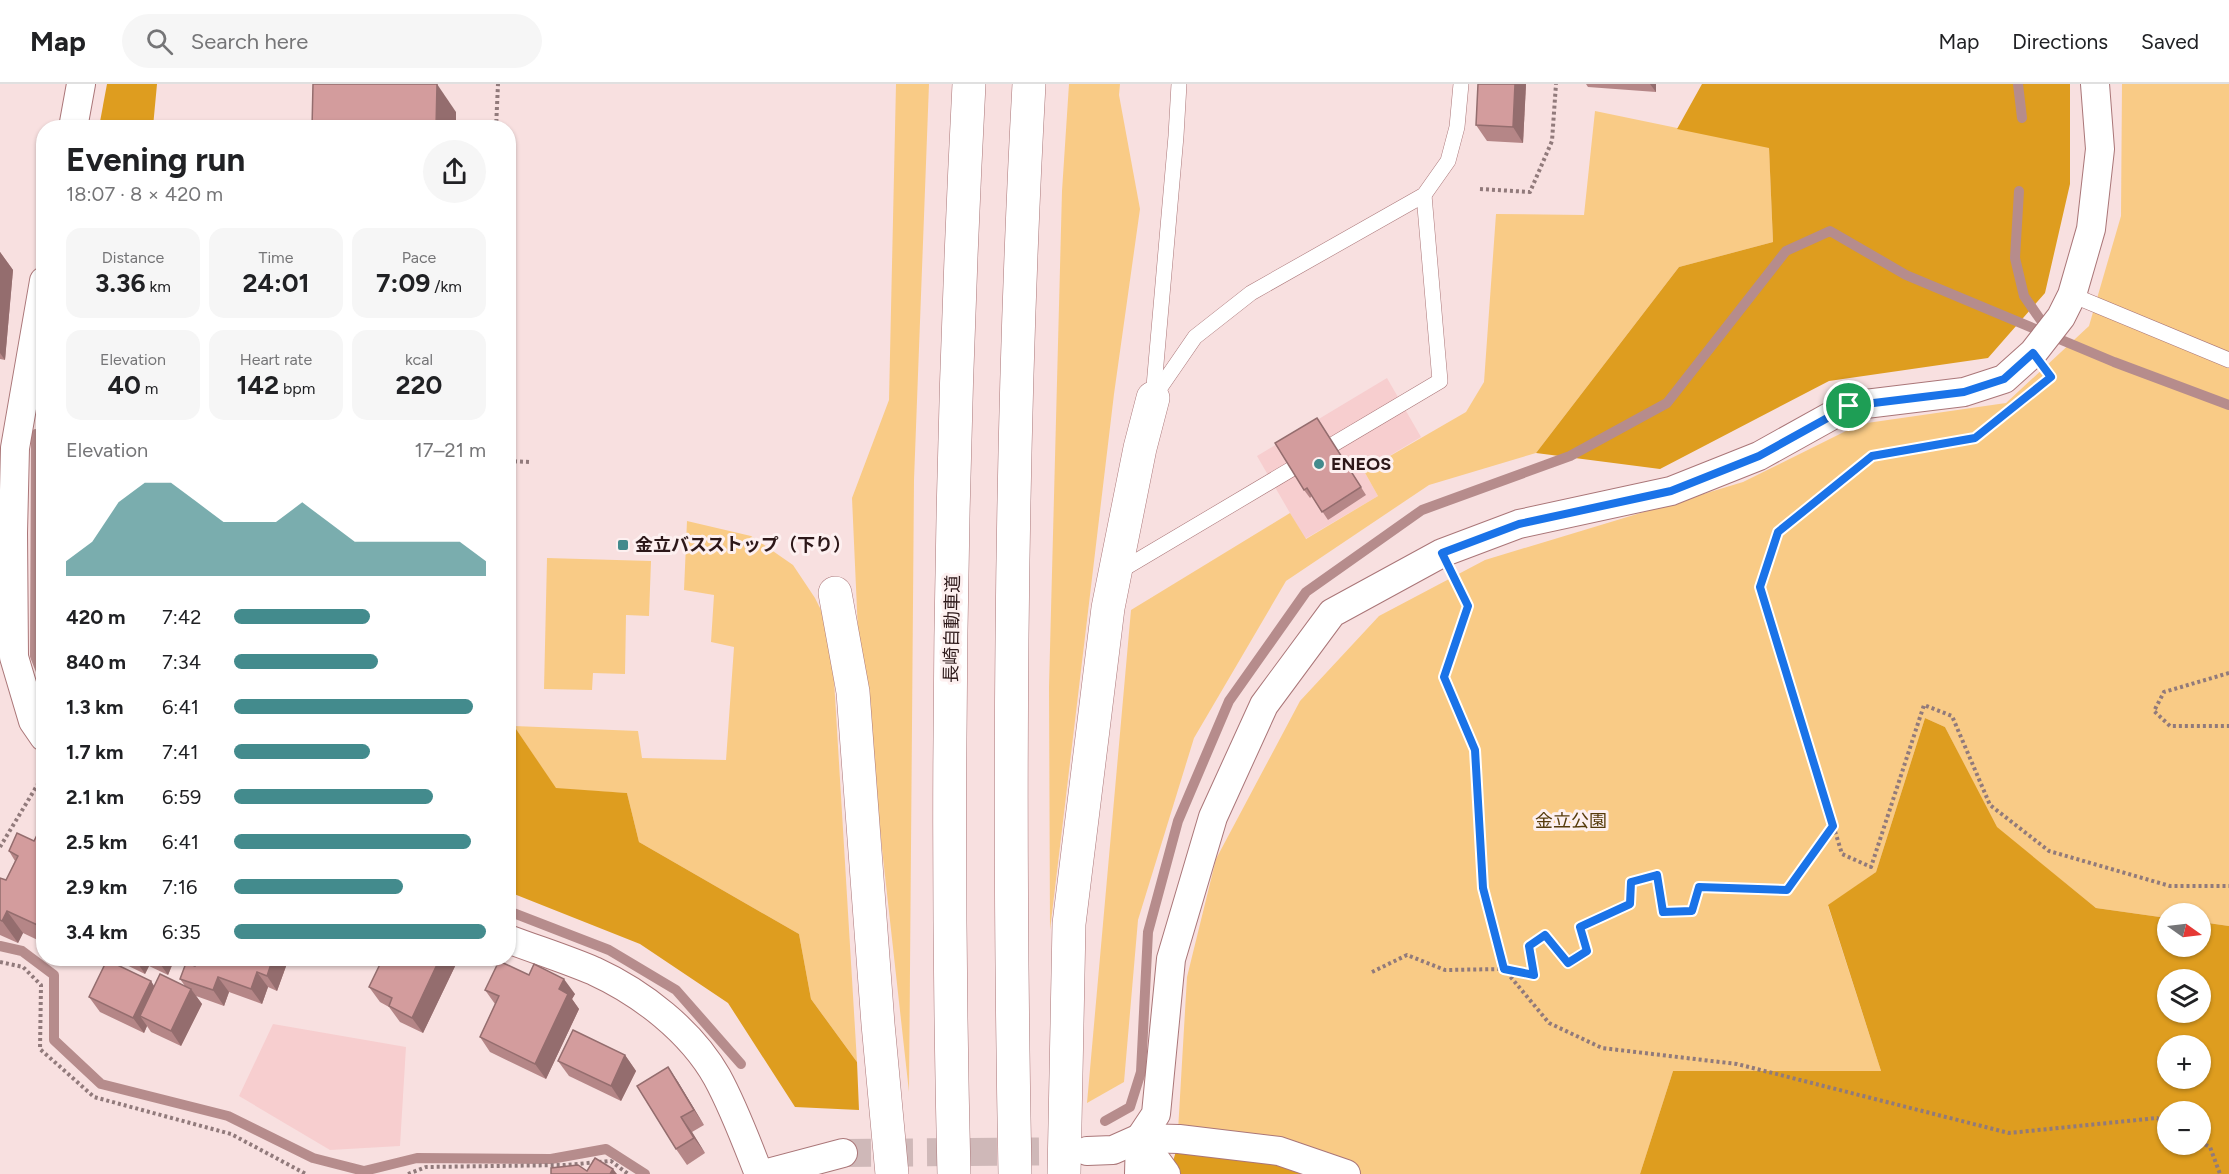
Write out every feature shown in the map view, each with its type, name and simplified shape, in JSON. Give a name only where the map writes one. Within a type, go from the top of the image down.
[{"type":"highway","name":"長崎自動車道","points":[[954,1174],[950,1017],[950,707],[960,249],[969,84]]},
{"type":"highway","points":[[1015,1174],[1011,697],[1020,252],[1029,84]]},
{"type":"highway","points":[[1064,1174],[1069,924],[1108,608],[1140,448],[1153,398]]},
{"type":"highway","points":[[835,593],[853,692],[878,1024],[892,1174]]},
{"type":"street","points":[[74,120],[81,84]]},
{"type":"street","points":[[1139,1174],[1140,1138],[1156,1113],[1171,959],[1213,817],[1264,705],[1332,613],[1442,553],[1519,524],[1671,491],[1759,456],[1849,406],[1964,392],[2004,379],[2033,353],[2067,306],[2091,229],[2100,149],[2095,84]]},
{"type":"street","points":[[36,327],[15,448],[14,657],[36,725]]},
{"type":"street","points":[[516,942],[595,972],[640,997],[689,1038],[717,1076],[740,1125],[759,1174]]},
{"type":"street","points":[[1140,1138],[1166,1174]]},
{"type":"street","points":[[1087,1150],[1113,1150],[1140,1138],[1179,1139],[1279,1151],[1346,1174]]},
{"type":"street","points":[[764,1174],[843,1154]]},
{"type":"lane","points":[[1153,398],[1179,84]]},
{"type":"lane","points":[[1153,398],[1196,337],[1251,293],[1424,195],[1448,160],[1457,127],[1461,84]]},
{"type":"lane","points":[[1115,574],[1440,381],[1424,195]]},
{"type":"lane","points":[[2067,306],[2229,360]]},
{"type":"path","points":[[496,120],[498,84]]},
{"type":"path","points":[[1480,189],[1530,192],[1552,141],[1556,84]]},
{"type":"path","points":[[2009,411],[1975,438],[1872,456],[1778,532],[1760,587],[1842,854],[1871,867],[1924,705],[1952,716],[1990,805],[2049,851],[2170,886],[2229,886]]},
{"type":"path","points":[[516,461],[531,462]]},
{"type":"path","points":[[1442,553],[1468,606],[1444,677],[1475,750],[1483,888],[1504,969],[1550,1023],[1602,1048],[1737,1064],[2009,1133],[2157,1118]]},
{"type":"path","points":[[2229,673],[2164,692],[2154,711],[2170,726],[2229,726]]},
{"type":"path","points":[[0,847],[36,787]]},
{"type":"path","points":[[1372,972],[1407,955],[1445,970],[1504,969],[1534,975],[1529,946],[1545,935],[1568,963],[1587,951],[1580,927],[1630,904],[1631,882],[1657,875],[1663,912],[1692,911],[1699,887],[1787,890],[1833,826]]},
{"type":"path","points":[[0,962],[23,967],[42,985],[40,1049],[94,1097],[231,1134],[306,1174]]},
{"type":"path","points":[[2211,1150],[2220,1174]]},
{"type":"path","points":[[408,1174],[426,1167],[565,1165],[611,1161],[628,1174]]},
{"type":"shaded area","points":[[107,84],[157,84],[154,120],[100,120]]},
{"type":"shaded area","points":[[1702,84],[2070,84],[2070,184],[2045,293],[1988,358],[1829,381],[1660,469],[1536,453],[1679,267],[1773,242],[1769,148],[1677,129]]},
{"type":"shaded area","name":"ENEOS","points":[[1387,378],[1421,437],[1364,471],[1378,496],[1305,539],[1257,456]]},
{"type":"shaded area","points":[[1925,718],[1945,727],[1997,827],[2096,908],[2157,917],[2157,957],[2211,957],[2211,923],[2229,926],[2229,1174],[1640,1174],[1673,1071],[1881,1071],[1828,905],[1876,872]]},
{"type":"shaded area","points":[[516,729],[556,788],[627,793],[639,842],[799,934],[811,999],[857,1062],[859,1110],[795,1107],[728,1003],[640,944],[516,895]]},
{"type":"shaded area","points":[[273,1024],[406,1047],[400,1146],[330,1150],[239,1096]]},
{"type":"shaded area","points":[[1177,1148],[1277,1160],[1317,1174],[1169,1174]]},
{"type":"green space","points":[[896,84],[929,84],[914,480],[909,1092],[858,632],[852,498],[889,400]]},
{"type":"green space","points":[[1069,84],[1120,84],[1119,95],[1140,209],[1114,394],[1050,930],[1049,687],[1062,191]]},
{"type":"green space","name":"金立公園","points":[[2122,84],[2229,84],[2229,926],[2211,923],[2211,903],[2157,903],[2157,917],[2096,908],[1996,827],[1945,727],[1925,718],[1876,872],[1828,906],[1881,1071],[1673,1071],[1640,1174],[1317,1174],[1177,1148],[1187,977],[1216,859],[1300,701],[1379,616],[1485,560],[1743,482],[1860,424],[2006,403],[2089,326],[2121,216]]},
{"type":"green space","points":[[1595,111],[1769,147],[1773,242],[1679,267],[1536,453],[1429,485],[1286,581],[1194,738],[1138,920],[1124,1082],[1087,1103],[1131,610],[1290,513],[1306,539],[1378,496],[1364,471],[1466,412],[1484,382],[1496,214],[1584,215]]},
{"type":"green space","points":[[687,521],[751,536],[793,565],[815,598],[831,630],[857,1062],[811,999],[799,934],[639,842],[627,793],[556,789],[516,729],[516,726],[638,731],[642,758],[726,760],[734,647],[711,642],[714,595],[684,590]]},
{"type":"green space","points":[[547,558],[651,561],[649,616],[626,615],[625,674],[593,673],[592,690],[544,689]]},
{"type":"building","points":[[313,84],[437,84],[436,120],[312,120]]},
{"type":"building","points":[[1478,84],[1515,84],[1513,127],[1476,125]]},
{"type":"building","points":[[1317,418],[1361,487],[1322,512],[1307,488],[1304,490],[1275,443]]},
{"type":"building","points":[[17,833],[34,841],[36,837],[36,924],[7,911],[2,921],[0,920],[0,878],[6,880],[18,856],[9,851]]},
{"type":"building","points":[[534,964],[564,979],[559,989],[568,994],[535,1064],[480,1037],[499,996],[485,990],[497,966],[510,966],[529,975]]},
{"type":"building","points":[[104,966],[120,966],[151,981],[133,1018],[89,997]]},
{"type":"building","points":[[185,966],[270,966],[267,976],[257,972],[251,989],[218,977],[213,990],[180,979]]},
{"type":"building","points":[[379,966],[436,966],[412,1018],[389,1006],[392,998],[369,987]]},
{"type":"building","points":[[160,974],[191,989],[171,1031],[140,1016]]},
{"type":"building","points":[[573,1030],[625,1055],[611,1086],[558,1061]]},
{"type":"building","points":[[668,1067],[694,1110],[681,1117],[694,1138],[676,1149],[637,1086]]},
{"type":"building","points":[[595,1158],[613,1169],[610,1174],[551,1174],[551,1168],[578,1165],[587,1171]]},
{"type":"waterway","points":[[2018,84],[2022,118]]},
{"type":"waterway","points":[[2019,191],[2015,258],[2024,296],[2049,332]]},
{"type":"waterway","points":[[1105,1121],[1130,1107],[1141,1072],[1148,932],[1178,821],[1229,701],[1306,592],[1422,510],[1570,456],[1667,403],[1786,251],[1830,231],[1906,275],[2114,362],[2229,405]]},
{"type":"waterway","points":[[36,434],[36,659]]},
{"type":"waterway","points":[[516,914],[609,950],[676,990],[741,1064]]},
{"type":"waterway","points":[[0,946],[22,951],[36,962]]},
{"type":"waterway","points":[[42,966],[54,975],[54,1040],[101,1084],[228,1116],[313,1158],[364,1171],[417,1158],[551,1159],[606,1149],[645,1174]]},
{"type":"tunnel","points":[[843,1153],[1087,1151]]},
{"type":"place","name":"ENEOS","points":[[1319,464]]},
{"type":"place","name":"金立バスストップ（下り）","points":[[623,545]]},
{"type":"route","points":[[2033,353],[2051,377],[1975,438],[1872,456],[1778,532],[1760,587],[1833,826],[1787,890],[1699,887],[1692,911],[1663,912],[1657,875],[1631,882],[1630,904],[1580,927],[1587,951],[1568,963],[1545,935],[1529,946],[1534,975],[1504,969],[1483,888],[1475,750],[1444,677],[1468,606],[1442,553],[1519,524],[1671,491],[1759,456],[1849,406],[1964,392],[2004,379],[2033,353]]}]
